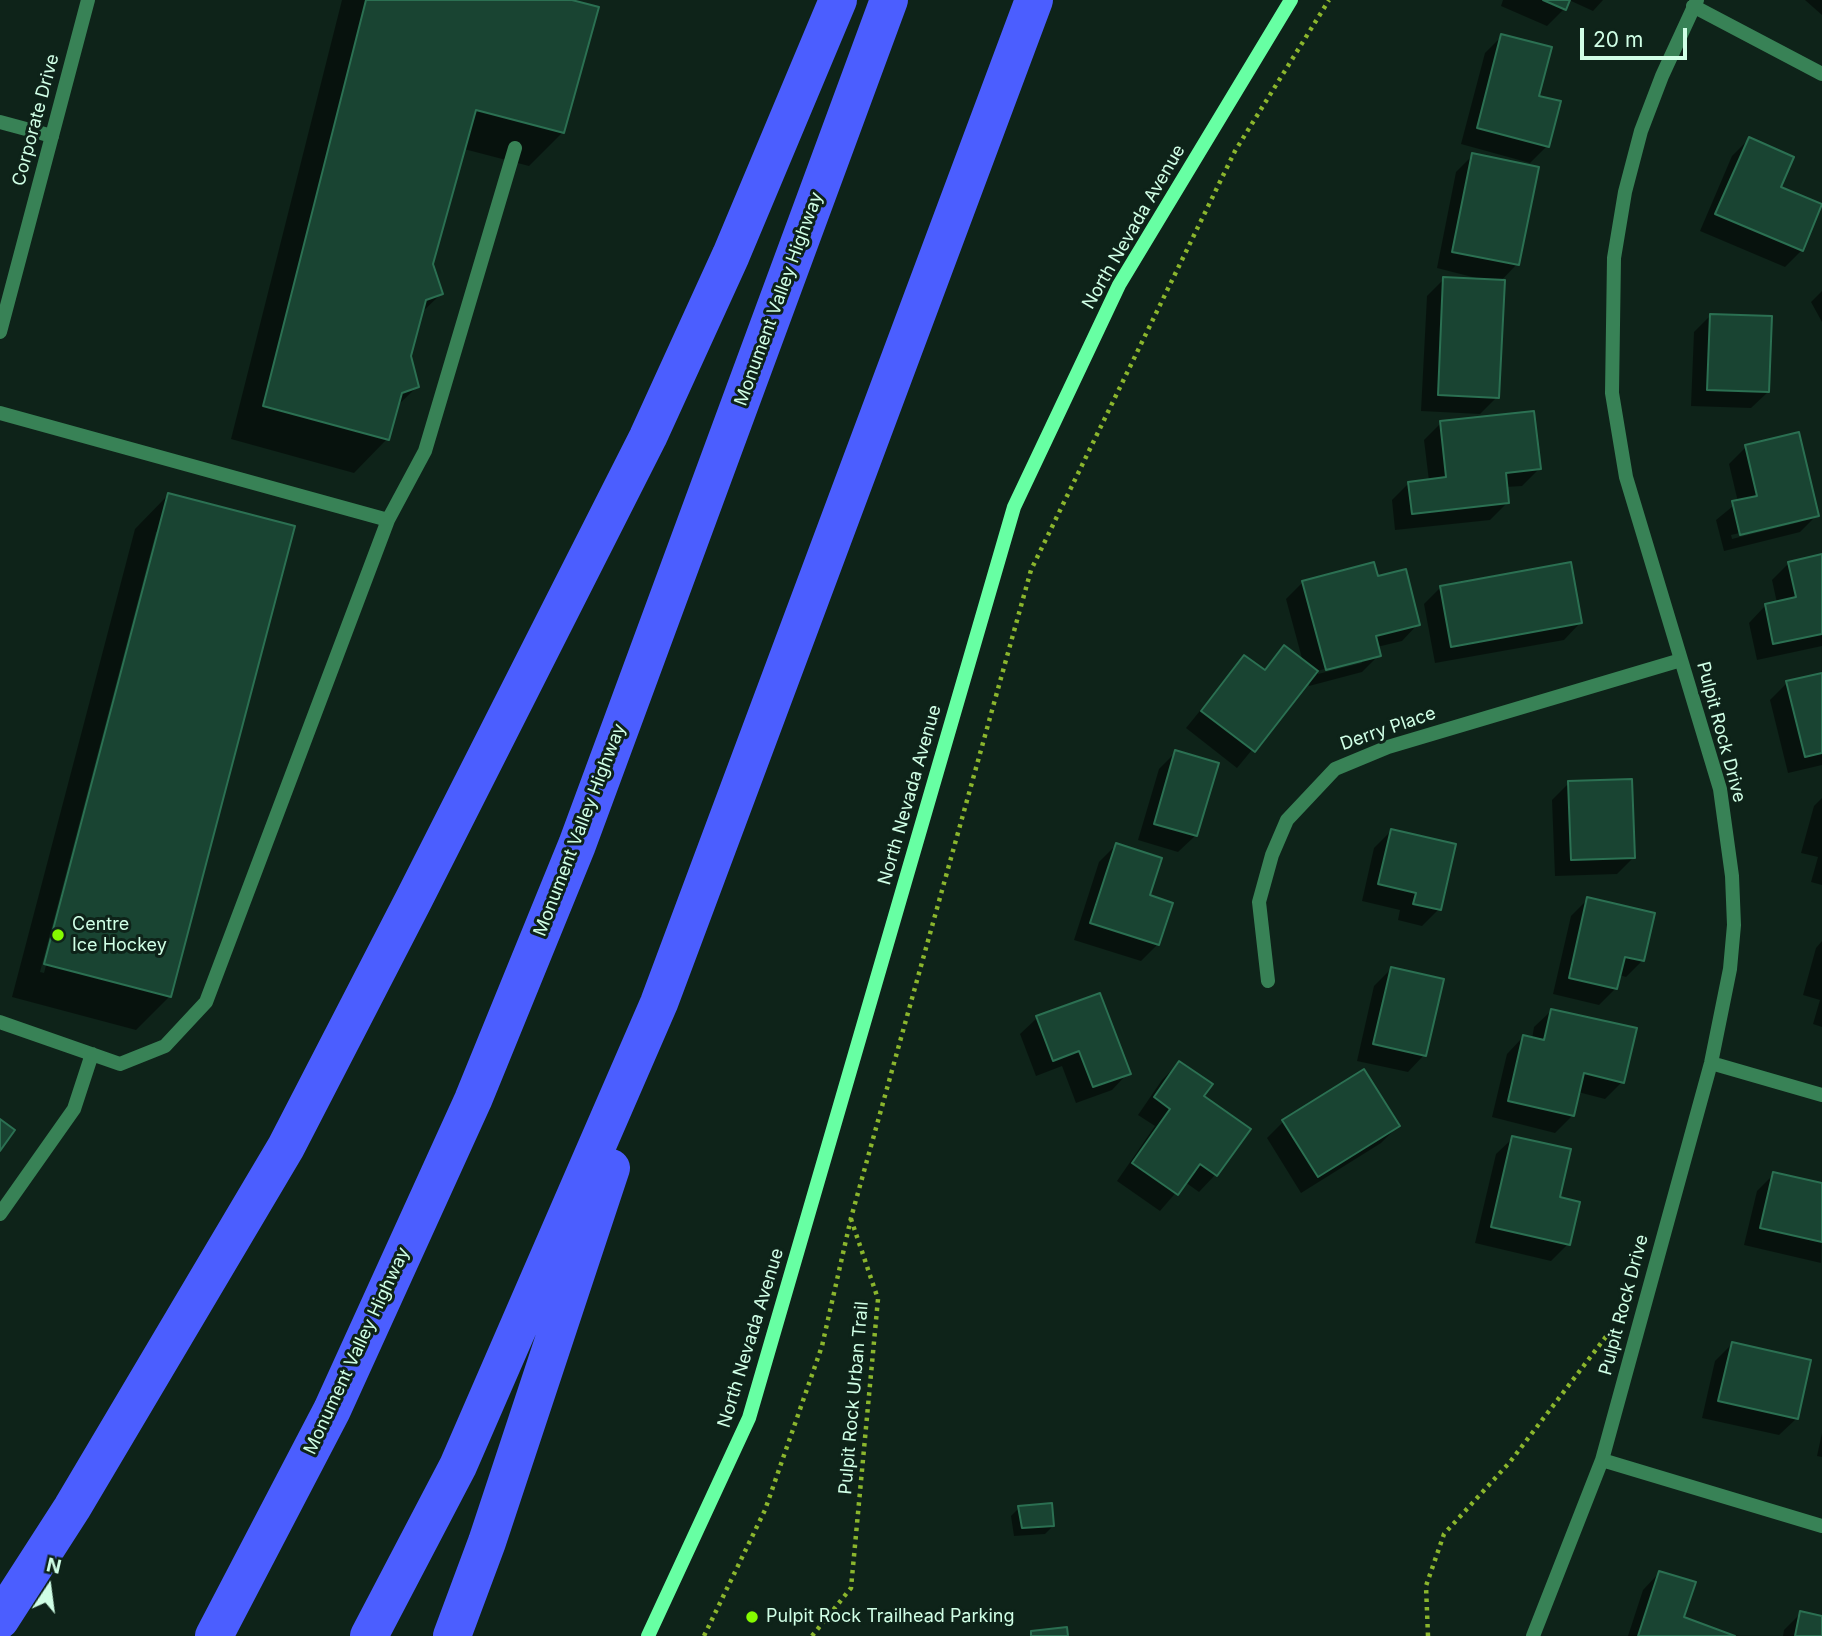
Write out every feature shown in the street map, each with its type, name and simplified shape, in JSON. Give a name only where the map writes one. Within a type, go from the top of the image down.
[{"type":"highway","points":[[0,1620],[72,1508],[286,1147],[648,438],[731,255],[838,0]]},
{"type":"highway","name":"Monument Valley Highway","points":[[215,1636],[332,1410],[483,1074],[577,845],[889,0]]},
{"type":"highway","points":[[369,1636],[458,1466],[659,1003],[1034,0]]},
{"type":"highway","points":[[452,1636],[487,1542],[709,874]]},
{"type":"main road","name":"North Nevada Avenue","points":[[648,1636],[750,1418],[1014,507],[1119,285],[1291,0]]},
{"type":"street","name":"Corporate Drive","points":[[0,332],[88,0]]},
{"type":"street","points":[[1695,3],[1822,74]]},
{"type":"street","name":"Pulpit Rock Drive","points":[[1533,1636],[1602,1460],[1711,1063],[1730,969],[1734,925],[1732,876],[1720,789],[1626,477],[1612,393],[1614,258],[1628,180],[1641,131],[1695,3]]},
{"type":"street","points":[[0,122],[52,136]]},
{"type":"street","points":[[0,1022],[120,1064],[165,1046],[206,1002],[388,520],[425,452],[515,148]]},
{"type":"street","points":[[0,414],[388,520]]},
{"type":"street","name":"Derry Place","points":[[1268,981],[1259,902],[1272,855],[1287,820],[1335,769],[1388,747],[1681,660]]},
{"type":"street","points":[[0,1214],[74,1109],[92,1054]]},
{"type":"street","points":[[1711,1063],[1822,1095]]},
{"type":"street","points":[[1602,1460],[1822,1526]]},
{"type":"path","points":[[851,1219],[1031,570],[1235,151],[1329,0]]},
{"type":"path","name":"Pulpit Rock Urban Trail","points":[[704,1636],[769,1497],[822,1346],[851,1219]]},
{"type":"path","name":"Pulpit Rock Urban Trail","points":[[812,1636],[851,1588],[878,1299],[851,1219]]},
{"type":"path","points":[[1428,1636],[1426,1586],[1444,1534],[1510,1462],[1610,1332]]},
{"type":"building","points":[[366,0],[572,0],[599,7],[564,133],[476,110],[433,264],[443,294],[426,300],[411,356],[419,387],[402,393],[389,440],[263,406]]},
{"type":"building","points":[[1543,0],[1570,0],[1566,10]]},
{"type":"building","points":[[1501,34],[1552,47],[1539,96],[1561,101],[1549,147],[1477,128]]},
{"type":"building","points":[[1749,137],[1794,157],[1781,187],[1822,204],[1803,251],[1715,214]]},
{"type":"building","points":[[1472,153],[1539,167],[1519,265],[1452,252]]},
{"type":"building","points":[[1443,277],[1505,280],[1499,398],[1438,395]]},
{"type":"building","points":[[1710,314],[1772,316],[1769,392],[1707,390]]},
{"type":"building","points":[[1534,411],[1541,469],[1506,473],[1509,503],[1412,514],[1408,482],[1446,477],[1440,421]]},
{"type":"building","points":[[1799,432],[1819,516],[1740,535],[1732,501],[1757,496],[1745,445]]},
{"type":"building","points":[[168,493],[295,526],[171,997],[44,964]]},
{"type":"building","points":[[1822,554],[1822,634],[1773,644],[1765,604],[1796,597],[1788,562]]},
{"type":"building","points":[[1374,562],[1378,576],[1406,569],[1420,625],[1376,636],[1381,656],[1326,670],[1302,581]]},
{"type":"building","points":[[1571,562],[1582,623],[1451,647],[1440,586]]},
{"type":"building","points":[[1284,645],[1318,671],[1255,752],[1201,711],[1244,655],[1265,670]]},
{"type":"building","points":[[1822,673],[1822,753],[1805,757],[1786,681]]},
{"type":"building","points":[[1175,750],[1219,763],[1197,836],[1154,824]]},
{"type":"building","points":[[1632,779],[1635,858],[1571,860],[1568,781]]},
{"type":"building","points":[[1391,829],[1456,844],[1441,910],[1413,904],[1416,893],[1378,884]]},
{"type":"building","points":[[1116,843],[1162,858],[1150,895],[1173,903],[1159,945],[1090,923]]},
{"type":"building","points":[[1587,897],[1655,913],[1644,961],[1625,957],[1617,989],[1569,978]]},
{"type":"building","points":[[1391,967],[1444,979],[1426,1056],[1373,1044]]},
{"type":"building","points":[[1100,993],[1131,1074],[1093,1087],[1079,1051],[1053,1061],[1036,1016]]},
{"type":"building","points":[[1551,1009],[1637,1028],[1624,1083],[1584,1073],[1574,1116],[1508,1101],[1523,1035],[1544,1040]]},
{"type":"building","points":[[1179,1061],[1213,1084],[1204,1096],[1251,1129],[1217,1176],[1200,1164],[1178,1195],[1132,1163],[1170,1109],[1154,1097]]},
{"type":"building","points":[[1364,1069],[1400,1126],[1318,1177],[1282,1120]]},
{"type":"building","points":[[0,1119],[15,1130],[0,1151]]},
{"type":"building","points":[[1512,1136],[1571,1149],[1560,1197],[1580,1202],[1570,1245],[1491,1227]]},
{"type":"building","points":[[1773,1172],[1822,1183],[1822,1242],[1760,1228]]},
{"type":"building","points":[[1732,1342],[1811,1360],[1798,1419],[1718,1401]]},
{"type":"building","points":[[1052,1503],[1054,1526],[1022,1528],[1018,1506]]},
{"type":"building","points":[[1659,1571],[1696,1582],[1684,1617],[1735,1636],[1638,1636]]},
{"type":"building","points":[[1800,1611],[1822,1616],[1822,1636],[1795,1636]]},
{"type":"building","points":[[1067,1627],[1068,1636],[1031,1636],[1031,1631]]},
{"type":"place","name":"Centre Ice Hockey","points":[[58,935]]},
{"type":"place","name":"Pulpit Rock Trailhead Parking","points":[[752,1617]]}]
